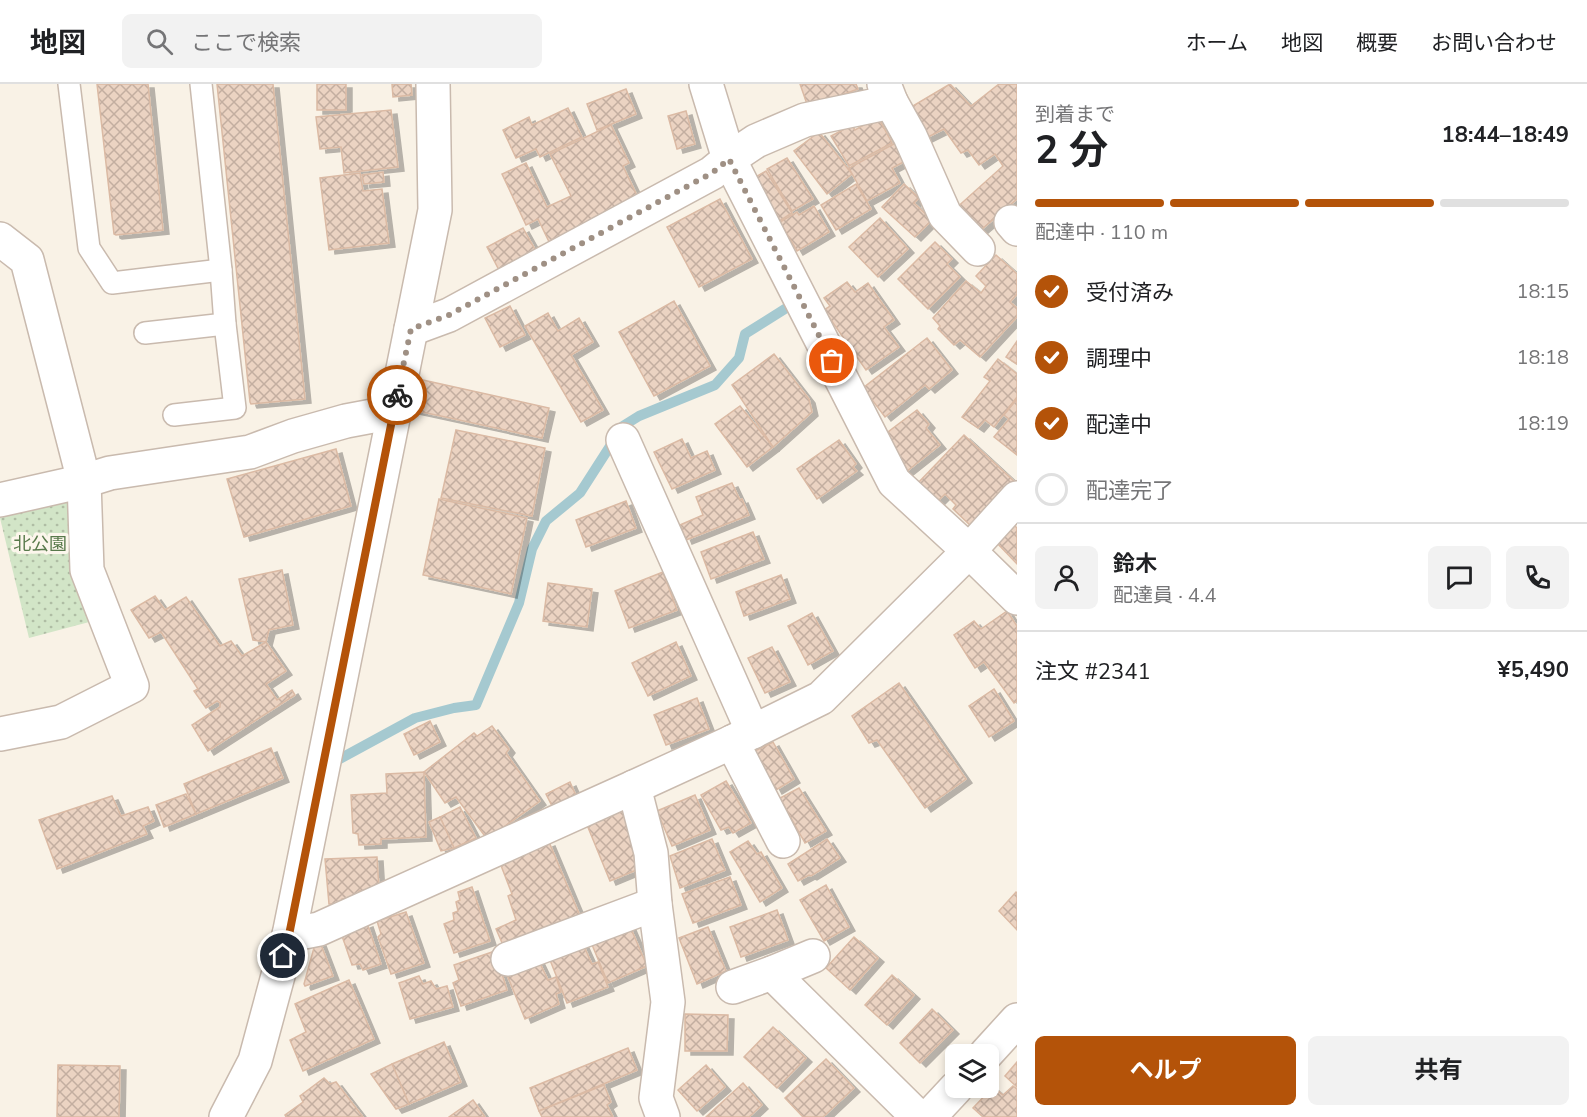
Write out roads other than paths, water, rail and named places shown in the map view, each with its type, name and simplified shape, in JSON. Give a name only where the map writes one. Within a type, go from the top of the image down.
[{"type":"street","points":[[226,1117],[255,1061],[289,935],[435,210],[434,84]]},
{"type":"street","points":[[706,84],[729,159],[894,482],[1017,598]]},
{"type":"street","points":[[411,329],[449,315],[712,173],[756,141],[805,120],[888,93],[945,215],[978,249]]},
{"type":"street","points":[[0,239],[27,260],[84,481],[87,570],[132,686],[61,722],[0,734]]},
{"type":"street","points":[[0,500],[110,473],[250,452],[293,436],[346,421],[394,412]]},
{"type":"street","points":[[623,440],[783,841]]},
{"type":"street","points":[[289,935],[319,929],[743,737],[820,698],[969,551],[1017,498]]},
{"type":"street","points":[[634,787],[651,853],[655,904],[668,1002],[656,1098],[663,1117]]},
{"type":"street","points":[[508,959],[655,904]]},
{"type":"street","points":[[733,987],[813,956]]},
{"type":"street","points":[[772,973],[918,1117]]},
{"type":"street","points":[[995,1044],[1017,1020]]},
{"type":"street","points":[[929,1117],[947,1098]]},
{"type":"lane","points":[[69,84],[89,248],[112,283],[222,270]]},
{"type":"lane","points":[[174,415],[235,408],[201,84]]},
{"type":"lane","points":[[145,333],[225,324]]},
{"type":"waterway","points":[[336,761],[415,718],[476,705],[519,603],[532,549],[546,521],[580,493],[623,426],[639,416],[715,385],[739,358],[745,334],[788,307]]},
{"type":"park label","name":"北公園","points":[[40,544]]}]
